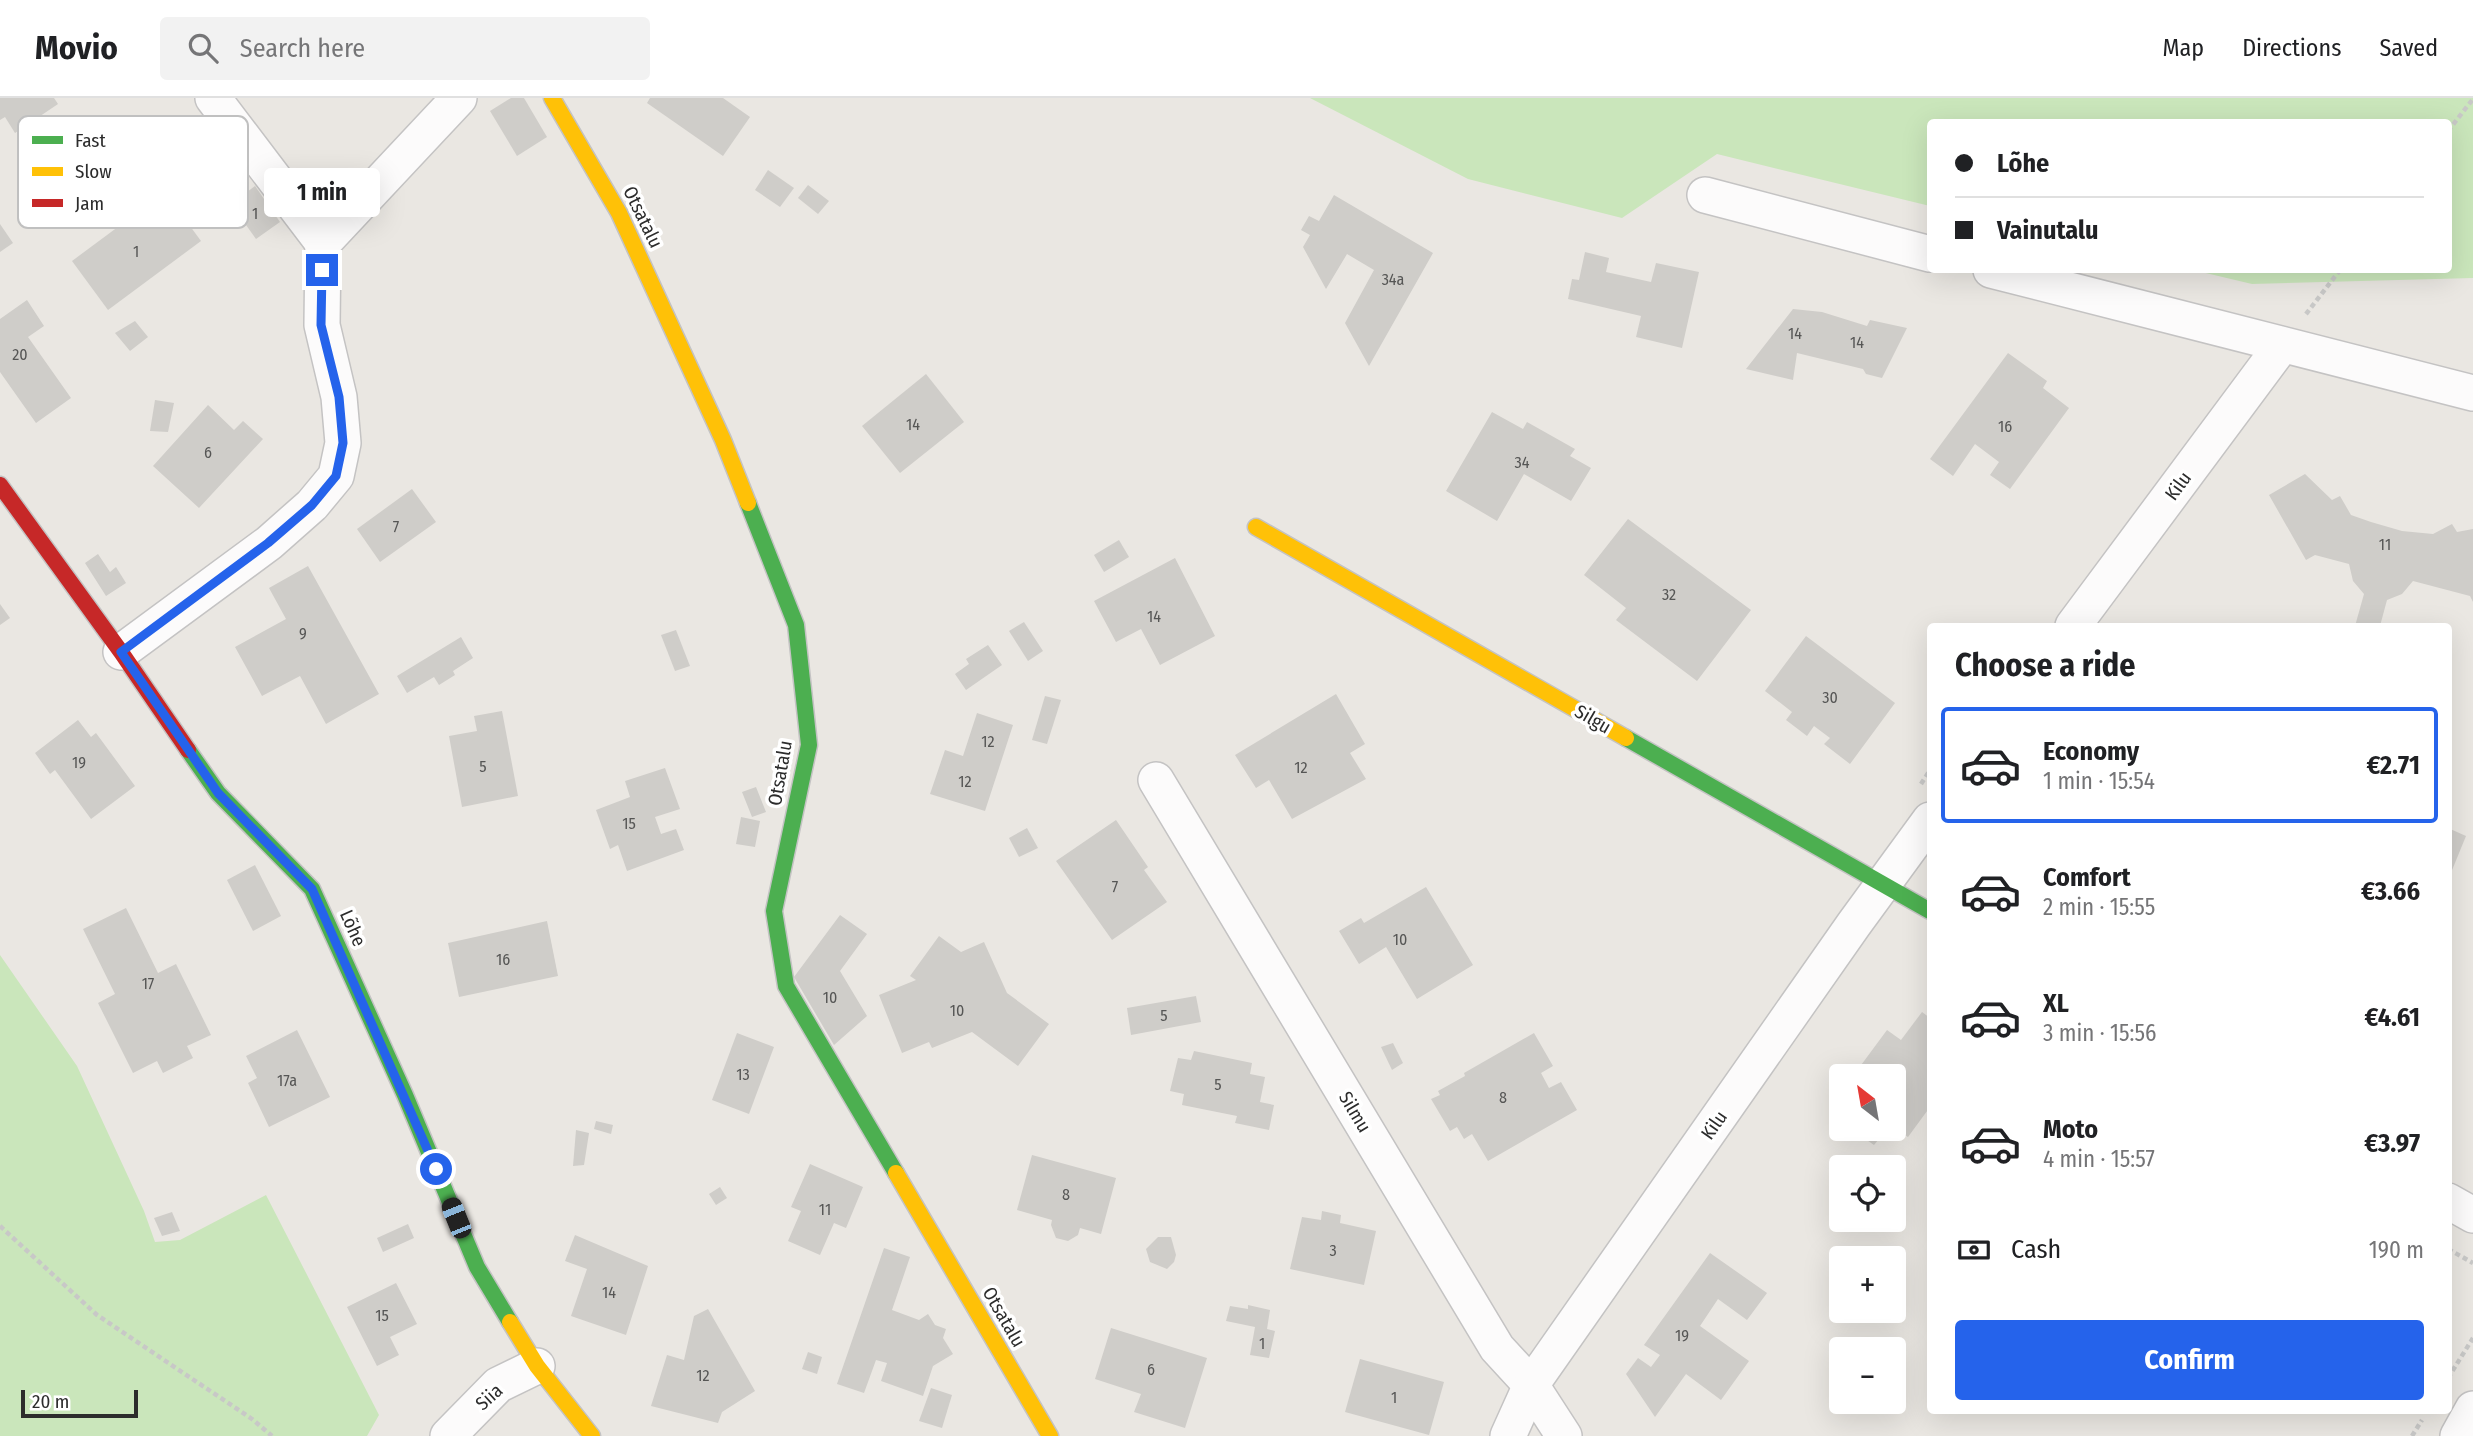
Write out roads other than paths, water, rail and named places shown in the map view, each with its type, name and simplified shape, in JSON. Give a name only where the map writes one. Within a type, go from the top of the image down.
[{"type":"street","points":[[213,98],[227,116]]},
{"type":"street","points":[[323,243],[459,98]]},
{"type":"street","name":"Otsatalu","points":[[552,98],[619,213],[723,440],[796,625],[809,745],[774,911],[786,986],[1049,1436]]},
{"type":"street","points":[[121,652],[268,543],[312,505],[336,476],[343,443],[339,397],[321,325],[323,243],[248,144]]},
{"type":"street","points":[[1705,195],[1927,253]]},
{"type":"street","points":[[2003,273],[2473,393]]},
{"type":"street","name":"Kilu","points":[[2075,623],[2282,345]]},
{"type":"street","name":"Lõhe","points":[[0,485],[121,652],[218,793],[312,889],[405,1095],[477,1267],[537,1366],[592,1436]]},
{"type":"street","name":"Silgu","points":[[1256,527],[1927,909]]},
{"type":"street","name":"Silmu","points":[[1156,780],[1497,1348],[1531,1385],[1564,1436]]},
{"type":"street","name":"Kilu","points":[[1508,1436],[1531,1385],[1927,824]]},
{"type":"street","points":[[2452,1203],[2473,1215]]},
{"type":"street","name":"Siia","points":[[448,1436],[498,1385],[537,1366]]},
{"type":"street","points":[[2458,1436],[2473,1409]]}]
